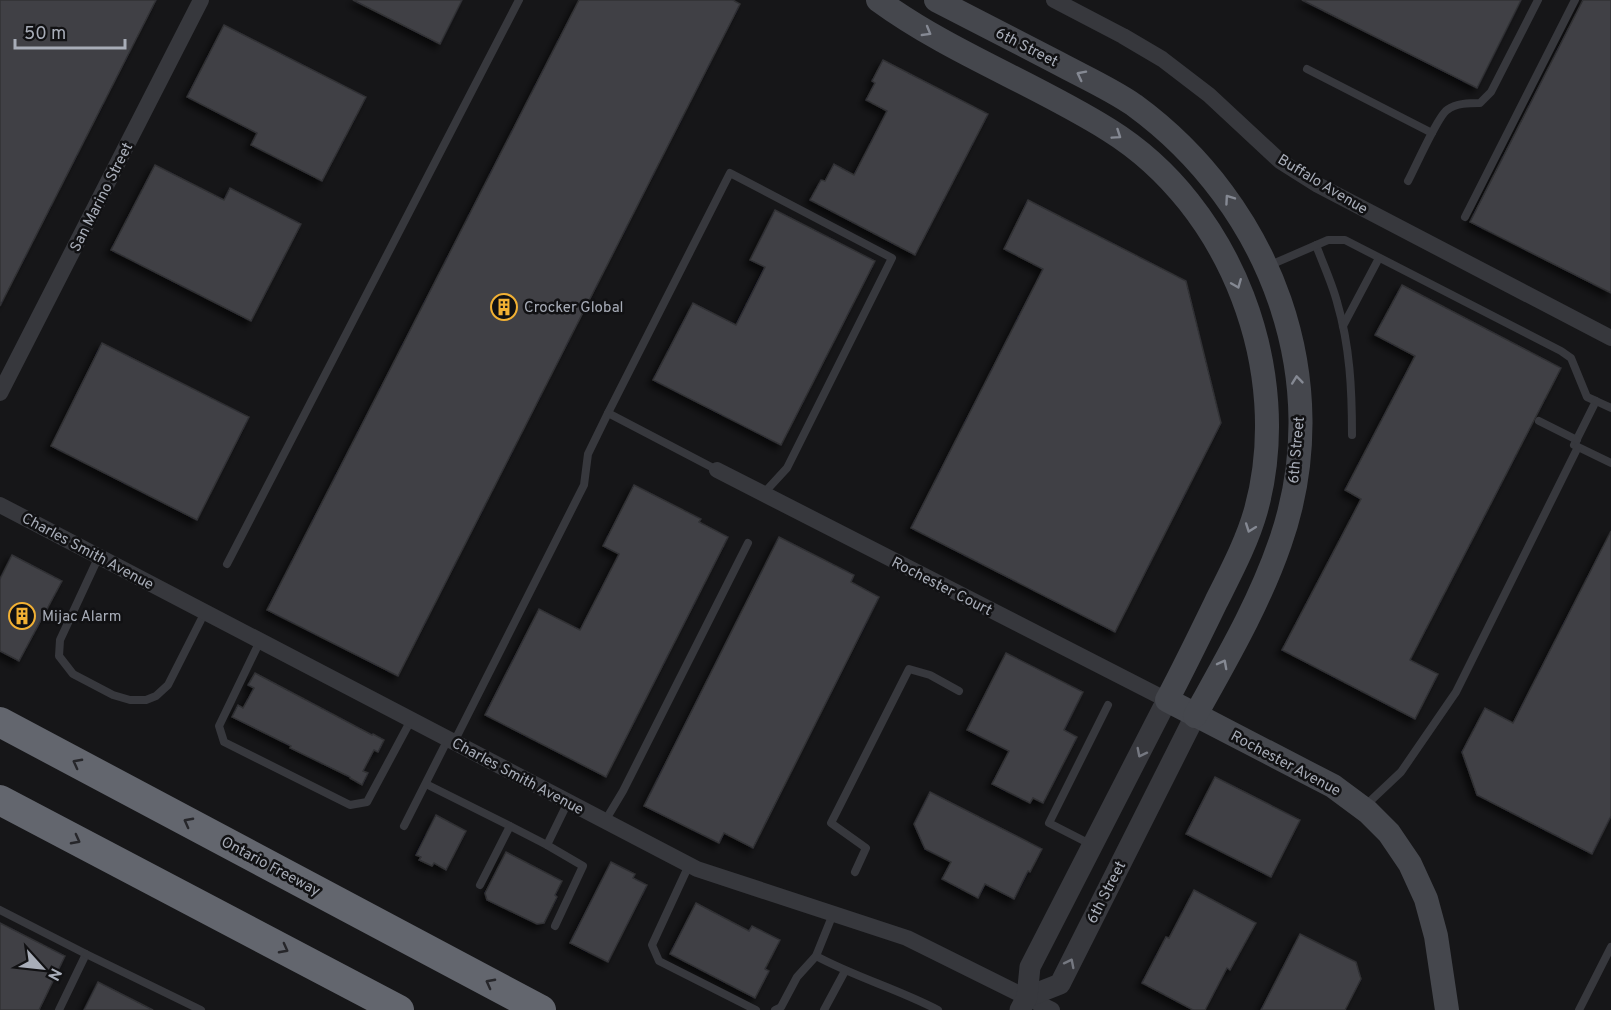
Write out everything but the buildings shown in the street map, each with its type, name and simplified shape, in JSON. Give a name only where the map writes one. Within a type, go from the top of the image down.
[{"type":"highway","name":"Ontario Freeway","points":[[0,722],[541,1010]]},
{"type":"highway","points":[[0,800],[399,1010]]},
{"type":"main road","name":"6th Street","points":[[878,0],[901,17],[937,38],[1083,115],[1130,144],[1149,159],[1183,194],[1230,266],[1251,322],[1259,352],[1265,403],[1266,447],[1263,471],[1256,509],[1239,557],[1167,700]]},
{"type":"main road","name":"6th Street","points":[[936,0],[1115,93],[1150,117],[1177,140],[1217,183],[1244,222],[1268,267],[1287,325],[1295,366],[1300,409],[1296,476],[1286,522],[1266,579],[1249,617],[1195,716]]},
{"type":"main road","name":"Rochester Avenue","points":[[1167,700],[1333,786],[1363,808],[1389,833],[1410,864],[1426,899],[1436,936],[1448,1010]]},
{"type":"street","name":"San Marino Street","points":[[0,393],[201,0]]},
{"type":"street","name":"Buffalo Avenue","points":[[1054,0],[1123,36],[1170,65],[1209,96],[1280,161],[1318,184],[1611,338]]},
{"type":"street","name":"Rochester Court","points":[[717,470],[1167,700]]},
{"type":"street","name":"Charles Smith Avenue","points":[[0,505],[689,865],[907,939],[1024,1004],[1053,1010]]},
{"type":"street","name":"6th Street","points":[[1024,1004],[1030,967],[1167,700]]},
{"type":"street","name":"6th Street","points":[[1024,1004],[1060,984],[1195,716]]},
{"type":"lane","points":[[227,564],[519,0]]},
{"type":"lane","points":[[1408,182],[1447,110],[1467,103],[1480,103],[1491,92],[1538,0]]},
{"type":"lane","points":[[1465,217],[1575,0]]},
{"type":"lane","points":[[1307,69],[1432,134]]},
{"type":"lane","points":[[404,826],[451,741],[584,485],[588,454],[730,173],[892,258],[787,468],[763,494]]},
{"type":"lane","points":[[1268,267],[1328,240],[1345,240],[1561,351],[1571,358],[1587,397],[1611,408]]},
{"type":"lane","points":[[1316,245],[1337,300],[1343,326],[1352,386],[1352,435]]},
{"type":"lane","points":[[1343,326],[1379,258]]},
{"type":"lane","points":[[1363,808],[1401,772],[1456,692],[1596,401]]},
{"type":"lane","points":[[608,413],[717,470]]},
{"type":"lane","points":[[1539,421],[1611,463]]},
{"type":"lane","points":[[605,821],[629,779],[748,543]]},
{"type":"lane","points":[[99,556],[60,640],[59,656],[73,674],[112,695],[130,700],[146,700],[162,691],[168,685],[205,612]]},
{"type":"lane","points":[[260,641],[219,726],[224,742],[350,805],[367,802],[411,720]]},
{"type":"lane","points":[[855,872],[866,848],[831,823],[909,669],[930,675],[958,691]]},
{"type":"lane","points":[[1094,846],[1049,823],[1108,705]]},
{"type":"lane","points":[[426,784],[582,864],[555,926]]},
{"type":"lane","points":[[547,845],[568,802]]},
{"type":"lane","points":[[480,885],[510,826]]},
{"type":"lane","points":[[689,865],[652,945],[659,961],[756,1010]]},
{"type":"lane","points":[[0,910],[201,1010]]},
{"type":"lane","points":[[775,1010],[781,1007],[797,977],[816,956],[832,914]]},
{"type":"lane","points":[[1579,1010],[1611,947]]},
{"type":"lane","points":[[59,1010],[86,954]]},
{"type":"lane","points":[[816,956],[845,971],[914,997],[938,1010]]},
{"type":"lane","points":[[824,1010],[845,971]]},
{"type":"place","name":"Crocker Global","points":[[504,307]]},
{"type":"place","name":"Mijac Alarm","points":[[22,616]]}]
